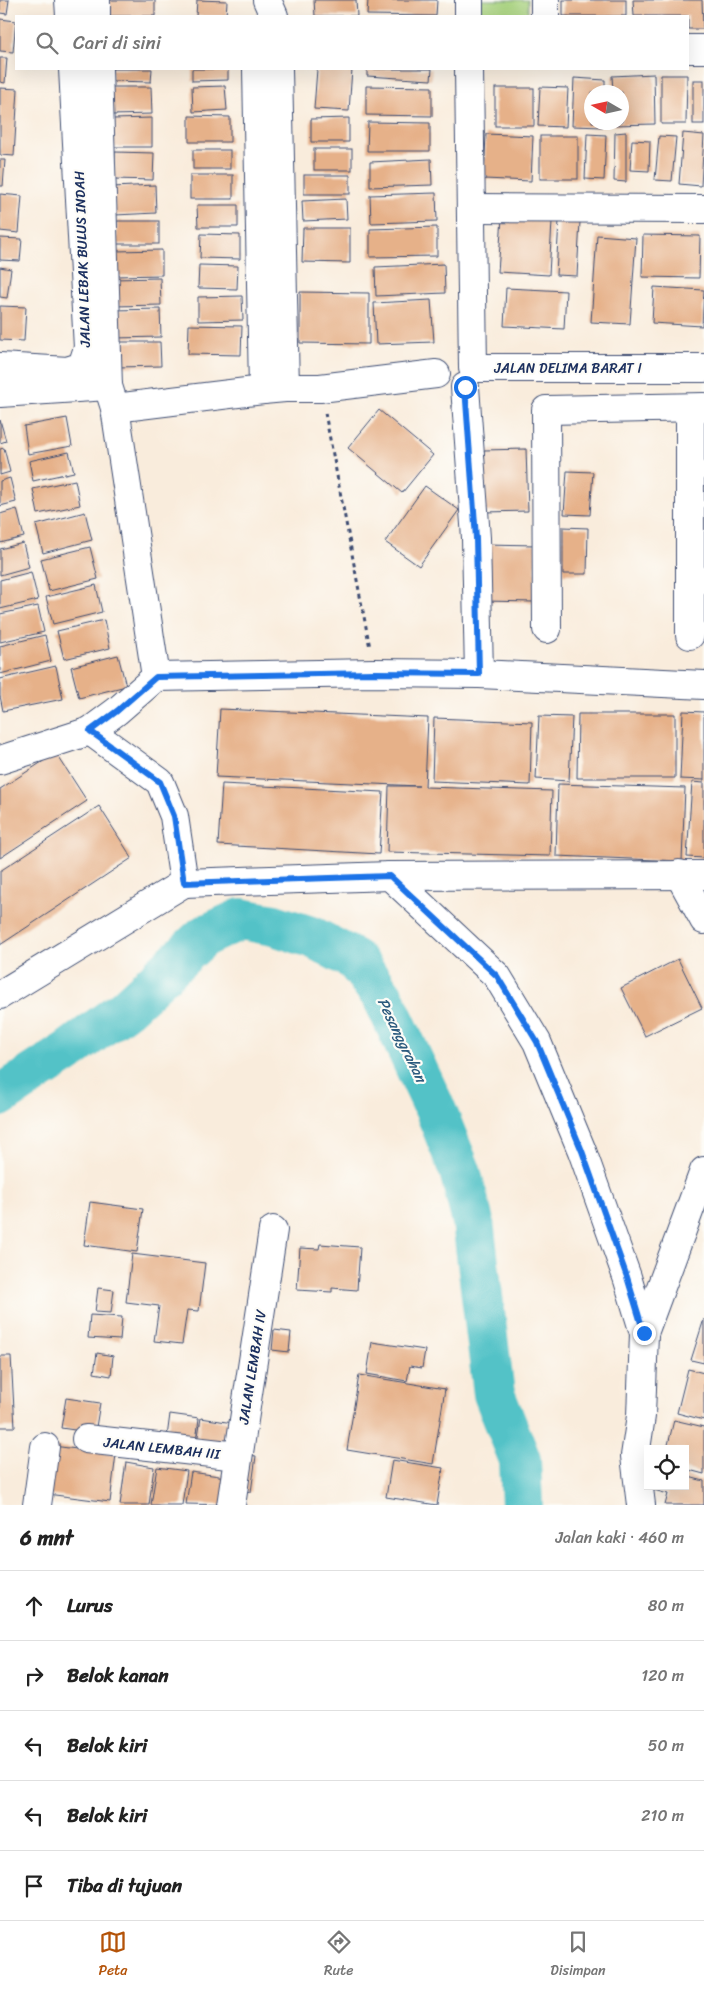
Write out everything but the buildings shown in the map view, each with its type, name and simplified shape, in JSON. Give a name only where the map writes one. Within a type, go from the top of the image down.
[{"type":"street","points":[[69,0],[70,15]]},
{"type":"street","points":[[96,0],[96,15]]},
{"type":"street","points":[[259,15],[262,0]]},
{"type":"street","points":[[267,0],[274,15]]},
{"type":"street","points":[[469,0],[469,15]]},
{"type":"street","points":[[545,0],[545,15]]},
{"type":"street","points":[[689,49],[704,49]]},
{"type":"street","name":"JALAN LEBAK BULUS INDAH","points":[[0,366],[68,371],[82,366],[88,348],[73,70]]},
{"type":"street","points":[[98,70],[111,397],[156,677]]},
{"type":"street","points":[[257,70],[274,389]]},
{"type":"street","points":[[274,389],[278,70]]},
{"type":"street","name":"JALAN DELIMA BARAT I","points":[[469,70],[473,368],[704,368]]},
{"type":"street","points":[[472,208],[704,209]]},
{"type":"street","points":[[0,393],[111,397],[320,388],[436,374]]},
{"type":"street","points":[[465,387],[476,538],[479,674]]},
{"type":"street","points":[[547,628],[546,410],[697,408],[690,635]]},
{"type":"street","points":[[0,760],[90,731],[117,711],[156,677],[375,673],[479,674],[704,685]]},
{"type":"street","points":[[90,731],[160,782],[174,816],[184,883]]},
{"type":"street","points":[[0,995],[184,883],[390,876],[692,875],[704,920]]},
{"type":"street","points":[[390,876],[497,976],[537,1042],[582,1151],[627,1277],[644,1333]]},
{"type":"street","points":[[641,1505],[635,1456],[641,1416],[644,1333],[704,1171]]},
{"type":"street","name":"JALAN LEMBAH IV","points":[[231,1505],[273,1230]]},
{"type":"street","name":"JALAN LEMBAH III","points":[[86,1439],[238,1456]]},
{"type":"street","points":[[37,1505],[44,1447]]},
{"type":"path","points":[[320,388],[375,673]]},
{"type":"green space","points":[[469,0],[528,0],[528,15],[469,15]]},
{"type":"waterway","name":"Pesanggrahan","points":[[0,1096],[67,1052],[126,1008],[204,936],[241,919],[274,925],[314,938],[355,960],[383,997],[436,1111],[460,1171],[473,1222],[494,1394],[520,1460],[522,1505]]},
{"type":"route","points":[[465,387],[476,538],[479,674],[375,673],[156,677],[117,711],[90,731],[160,782],[174,816],[184,883],[390,876],[497,976],[537,1042],[582,1151],[627,1277],[644,1333]]}]
